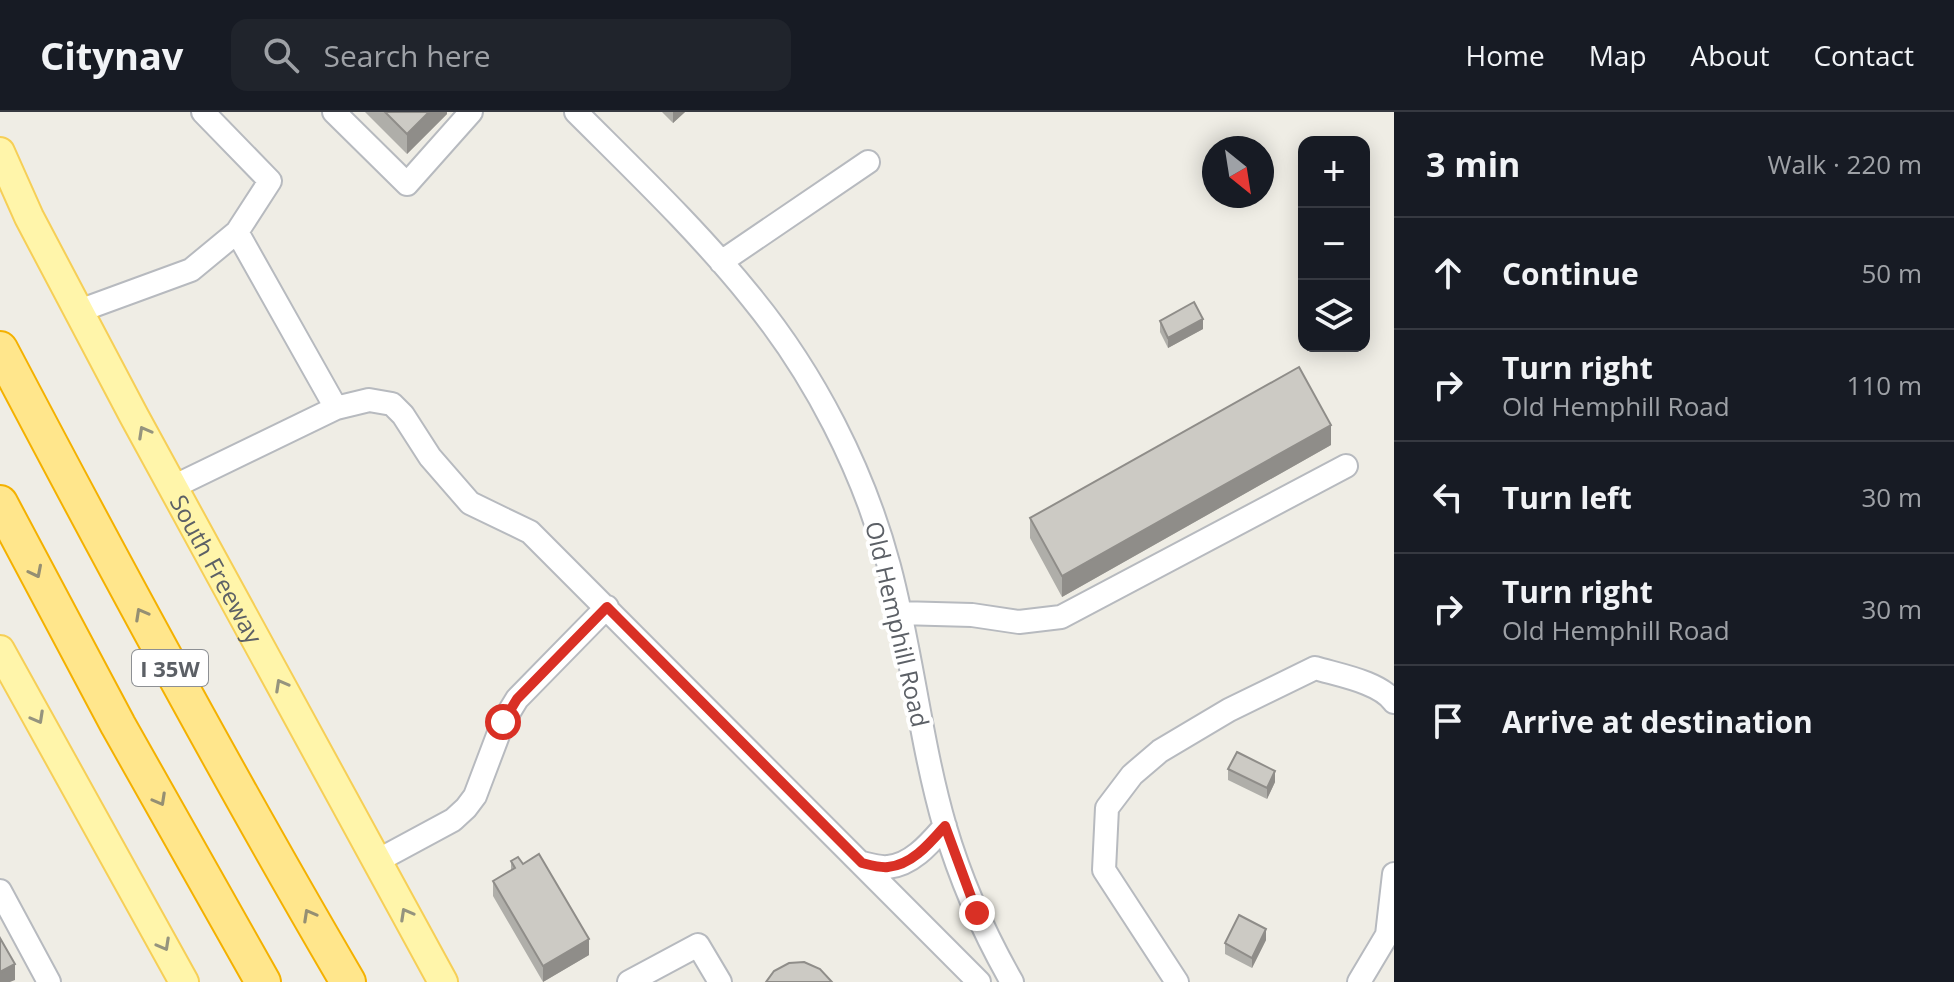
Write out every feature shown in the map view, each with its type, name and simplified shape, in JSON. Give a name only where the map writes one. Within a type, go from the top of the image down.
[{"type":"highway","name":"I 35W","points":[[0,349],[165,660],[348,982]]},
{"type":"highway","name":"I 35W","points":[[0,503],[118,725],[263,982]]},
{"type":"main road","name":"South Freeway","points":[[0,152],[29,217],[79,311],[443,982]]},
{"type":"main road","points":[[0,650],[184,982]]},
{"type":"street","points":[[79,311],[191,270],[237,232],[270,181],[203,112]]},
{"type":"street","points":[[334,112],[407,184],[471,112]]},
{"type":"street","name":"Old Hemphill Road","points":[[576,112],[689,226],[753,299],[811,383],[835,429],[873,516],[888,565],[945,826],[977,913],[1012,982]]},
{"type":"street","points":[[721,262],[868,162]]},
{"type":"street","points":[[237,232],[336,408]]},
{"type":"street","points":[[173,487],[336,408],[369,400],[392,404],[403,415],[430,457],[470,503],[530,532],[979,982]]},
{"type":"street","points":[[899,613],[972,615],[1019,622],[1061,617],[1346,466]]},
{"type":"street","points":[[377,861],[453,820],[466,808],[475,796],[503,722],[517,699],[607,607]]},
{"type":"street","points":[[1177,982],[1104,870],[1107,808],[1132,775],[1160,751],[1229,710],[1315,668],[1361,682],[1389,695],[1394,702]]},
{"type":"street","points":[[862,863],[885,868],[903,864],[929,845],[945,826]]},
{"type":"street","points":[[1359,982],[1387,935],[1394,874]]},
{"type":"street","points":[[0,891],[49,982]]},
{"type":"street","points":[[629,982],[698,945],[720,982]]},
{"type":"building","points":[[385,112],[429,112],[407,134]]},
{"type":"building","points":[[1194,302],[1203,319],[1168,338],[1160,321]]},
{"type":"building","points":[[1299,367],[1331,425],[1062,576],[1030,518]]},
{"type":"building","points":[[1237,752],[1275,771],[1267,788],[1228,769]]},
{"type":"building","points":[[539,854],[589,939],[543,966],[493,881],[515,868],[511,861],[518,857],[523,864]]},
{"type":"building","points":[[1239,915],[1266,929],[1252,958],[1225,943]]},
{"type":"building","points":[[0,938],[15,964],[0,972]]},
{"type":"building","points":[[804,962],[820,969],[832,982],[766,982],[774,971],[789,963]]},
{"type":"route","points":[[503,722],[517,699],[607,607],[862,863],[885,868],[903,864],[929,845],[945,826],[977,913]]}]
